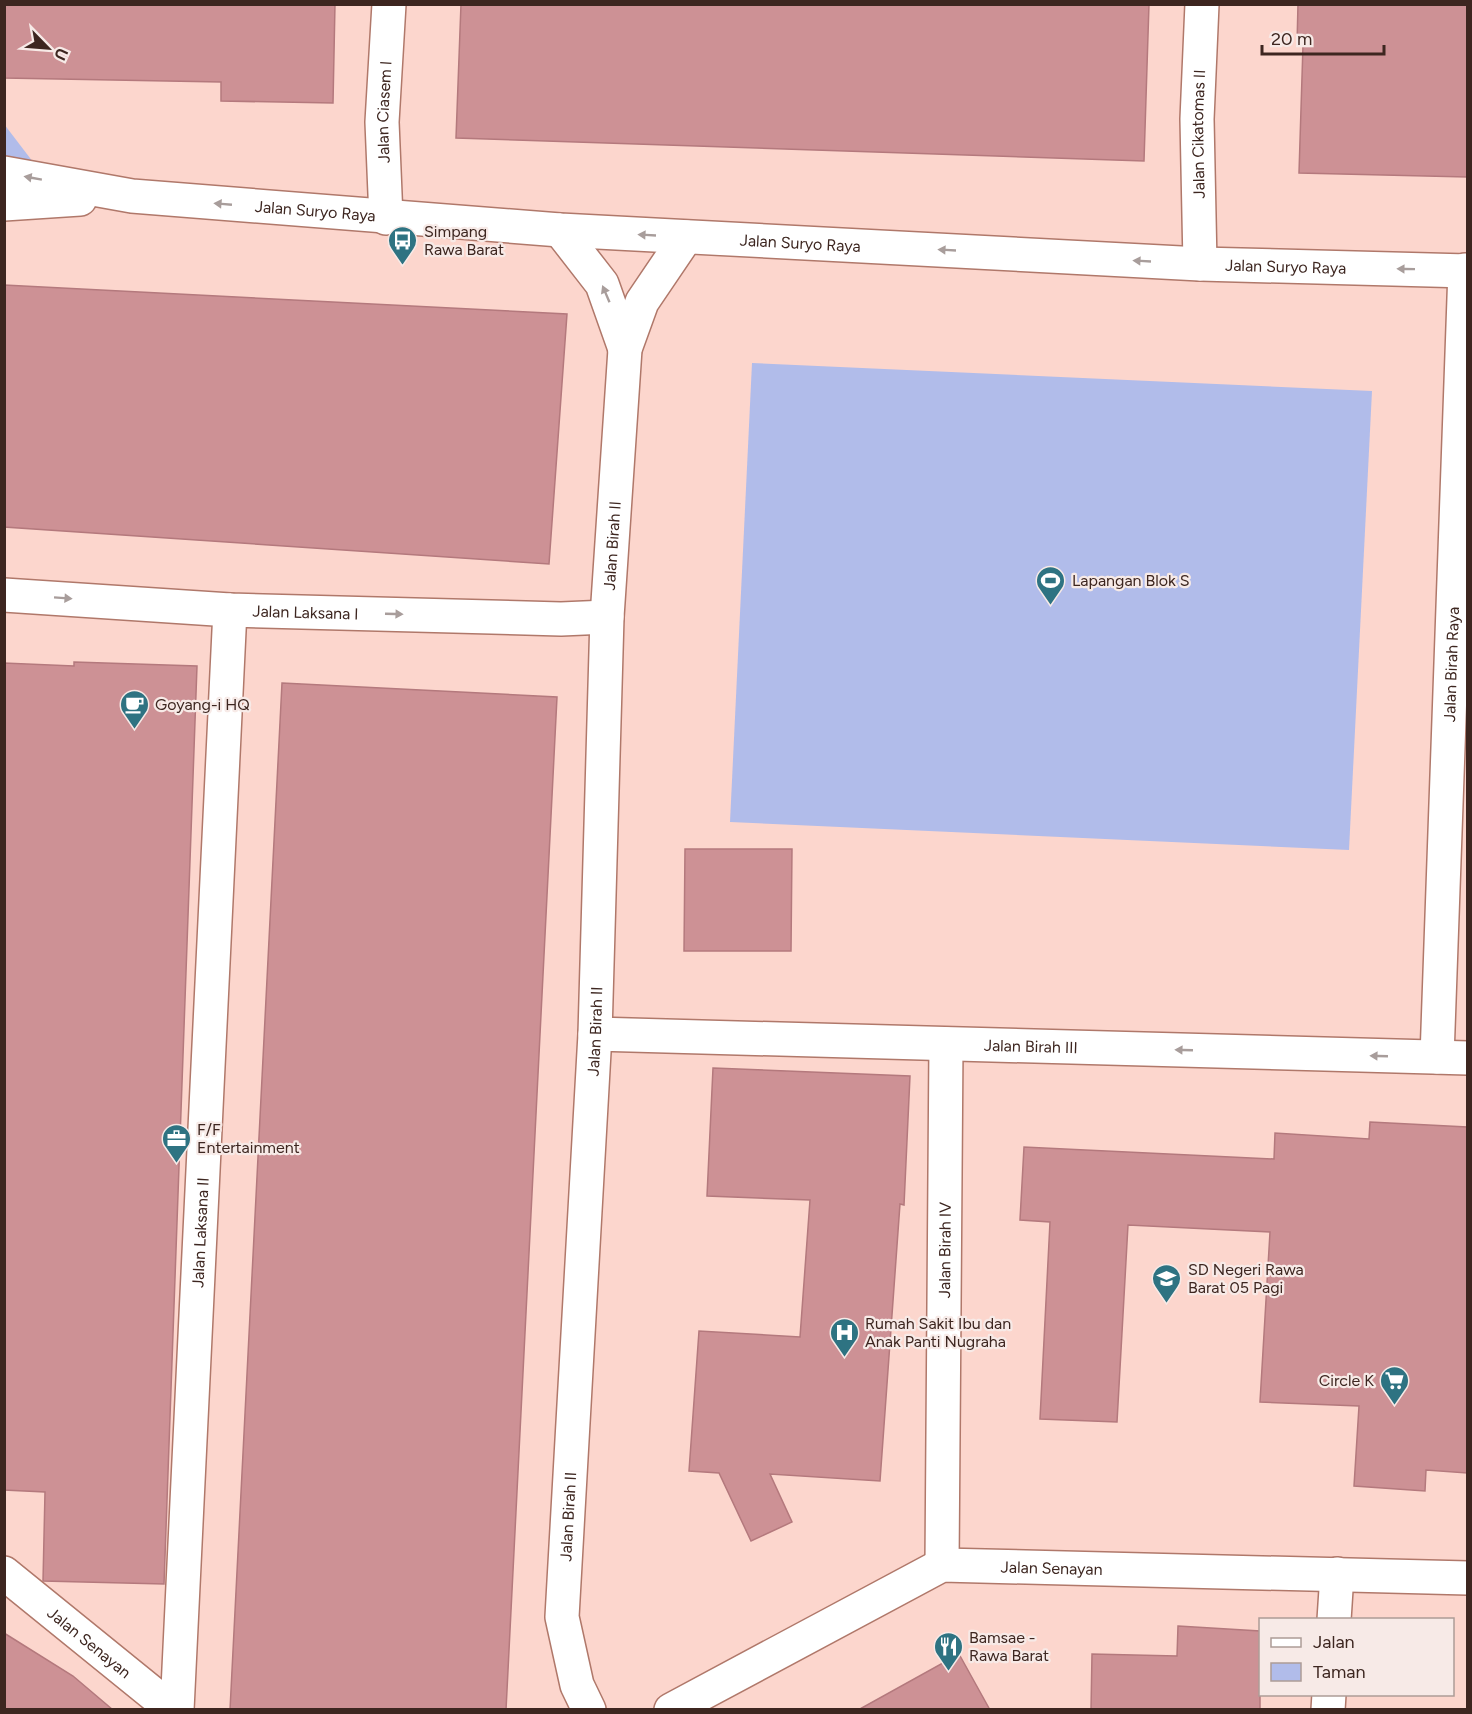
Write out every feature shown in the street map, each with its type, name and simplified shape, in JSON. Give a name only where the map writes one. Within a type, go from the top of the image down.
[{"type":"street","name":"Jalan Ciasem I","points":[[386,218],[382,122],[389,4]]},
{"type":"street","name":"Jalan Cikatomas II","points":[[1200,264],[1197,119],[1202,4]]},
{"type":"street","name":"Jalan Suryo Raya","points":[[4,173],[132,196],[386,218],[560,230],[1200,264],[1466,271]]},
{"type":"street","name":"Jalan Suryo Raya","points":[[4,204],[132,196]]},
{"type":"street","name":"Jalan Birah II","points":[[560,230],[602,284],[625,349]]},
{"type":"street","name":"Jalan Birah II","points":[[589,1710],[577,1685],[562,1617],[595,1034],[607,616],[625,349],[642,302],[686,237]]},
{"type":"street","name":"Jalan Birah Raya","points":[[1452,1058],[1466,271]]},
{"type":"street","name":"Jalan Laksana I","points":[[4,595],[230,610],[561,619],[607,616]]},
{"type":"street","name":"Jalan Laksana II","points":[[175,1710],[230,610]]},
{"type":"street","name":"Jalan Birah III","points":[[595,1034],[1452,1058]]},
{"type":"street","name":"Jalan Birah IV","points":[[942,1565],[946,1044]]},
{"type":"street","name":"Jalan Senayan","points":[[671,1710],[942,1565],[1467,1578]]},
{"type":"street","name":"Jalan Senayan","points":[[4,1573],[175,1710]]},
{"type":"street","points":[[1334,1618],[1337,1574]]},
{"type":"green space","points":[[4,124],[33,162],[4,187]]},
{"type":"green space","name":"Lapangan Blok S","points":[[752,363],[1372,391],[1349,850],[730,822]]},
{"type":"building","points":[[4,4],[335,4],[333,103],[221,101],[221,82],[4,78]]},
{"type":"building","points":[[461,4],[1149,4],[1144,161],[456,138]]},
{"type":"building","points":[[1298,4],[1467,4],[1467,177],[1299,173],[1303,45],[1297,45]]},
{"type":"building","points":[[4,285],[567,314],[549,564],[4,527]]},
{"type":"building","points":[[74,662],[197,666],[164,1584],[43,1581],[45,1492],[4,1490],[4,663],[74,666]]},
{"type":"building","points":[[282,683],[557,697],[506,1710],[230,1710]]},
{"type":"building","points":[[685,849],[792,849],[791,951],[684,951]]},
{"type":"building","points":[[713,1068],[910,1076],[904,1205],[900,1204],[880,1481],[770,1474],[792,1522],[751,1541],[719,1473],[689,1471],[699,1331],[800,1337],[810,1200],[707,1196]]},
{"type":"building","points":[[1370,1122],[1467,1127],[1467,1473],[1426,1470],[1425,1491],[1354,1486],[1359,1406],[1260,1402],[1270,1232],[1128,1225],[1117,1422],[1040,1419],[1050,1222],[1020,1220],[1024,1147],[1274,1159],[1275,1133],[1369,1139]]},
{"type":"building","points":[[1178,1626],[1259,1631],[1260,1710],[1091,1710],[1092,1654],[1177,1656]]},
{"type":"building","points":[[4,1633],[73,1676],[113,1710],[4,1710]]},
{"type":"building","name":"Bamsae - Rawa Barat","points":[[959,1654],[990,1710],[858,1710]]},
{"type":"place","name":"Simpang Rawa Barat","points":[[403,266]]},
{"type":"place","name":"Lapangan Blok S","points":[[1051,606]]},
{"type":"place","name":"Goyang-i HQ","points":[[134,730]]},
{"type":"place","name":"F/F Entertainment","points":[[176,1164]]},
{"type":"place","name":"SD Negeri Rawa Barat 05 Pagi","points":[[1167,1304]]},
{"type":"place","name":"Rumah Sakit Ibu dan Anak Panti Nugraha","points":[[844,1358]]},
{"type":"place","name":"Circle K","points":[[1395,1406]]},
{"type":"place","name":"Bamsae - Rawa Barat","points":[[948,1672]]}]
